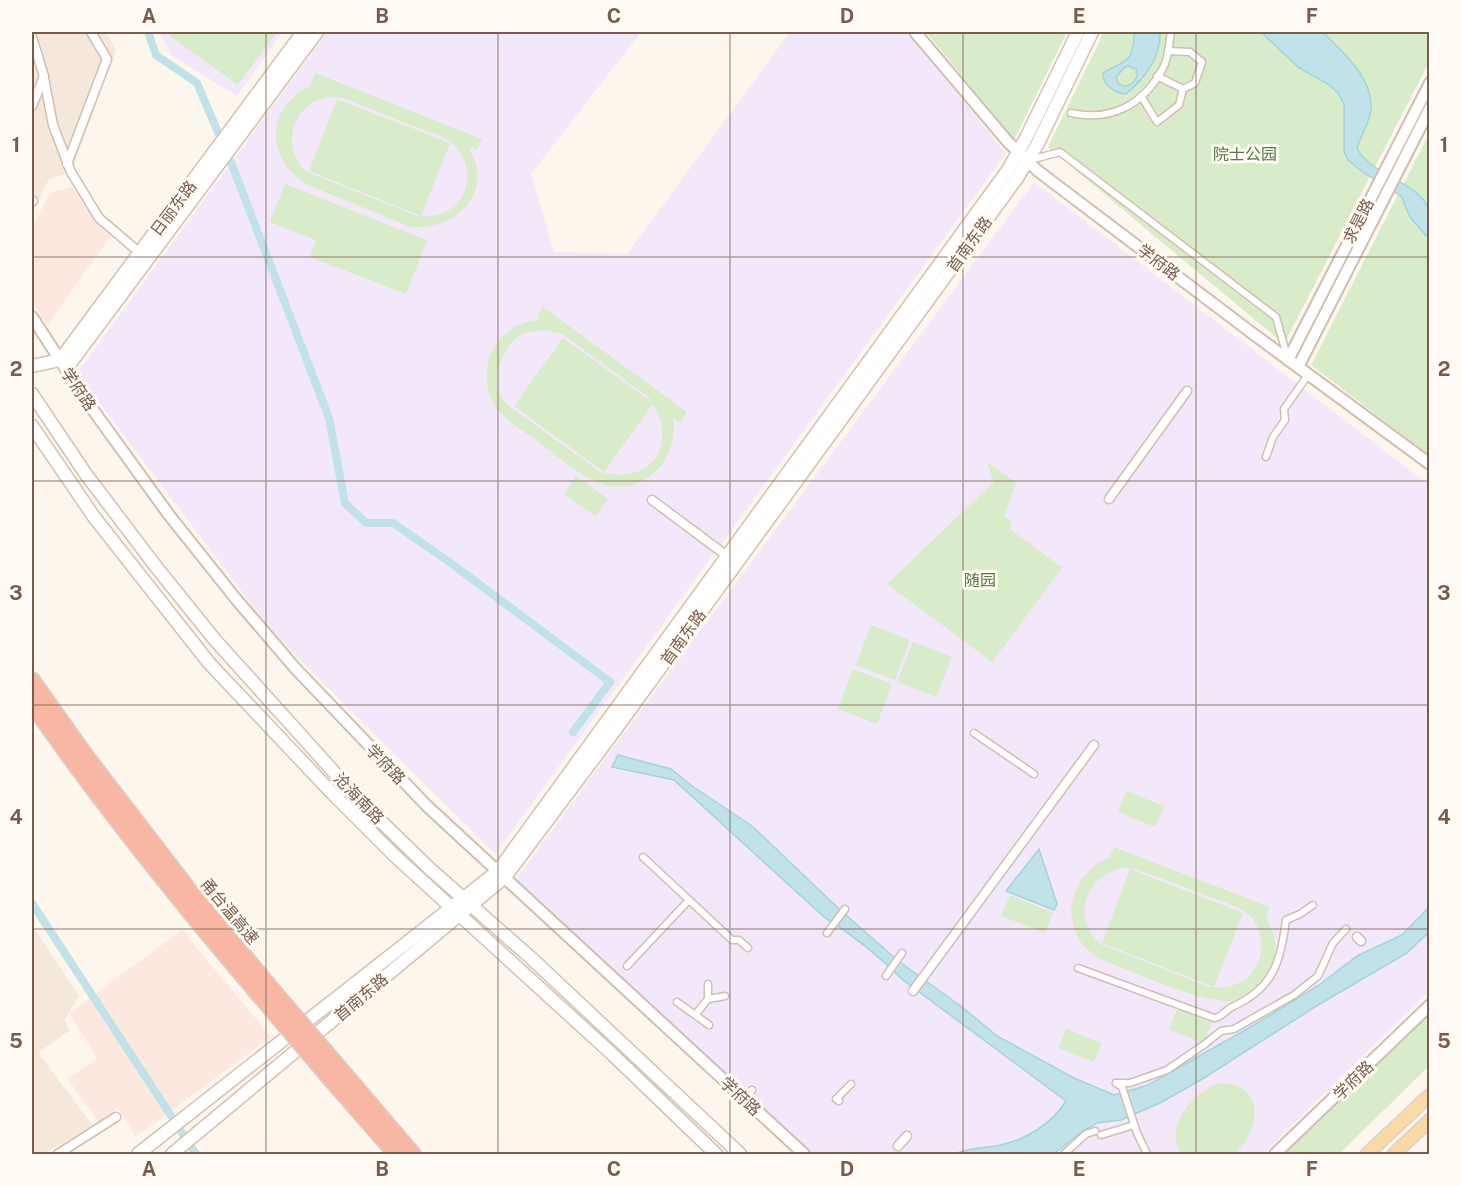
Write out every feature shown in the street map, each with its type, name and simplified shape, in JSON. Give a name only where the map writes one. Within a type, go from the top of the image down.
[{"type":"highway","name":"甬台温高速","points":[[32,680],[86,756],[271,999]]},
{"type":"highway","name":"甬台温高速","points":[[32,704],[63,749],[200,925],[271,999],[332,1070],[413,1155]]},
{"type":"highway","name":"甬台温高速","points":[[332,1070],[396,1155]]},
{"type":"main road","name":"日丽东路","points":[[234,135],[303,32]]},
{"type":"main road","name":"日丽东路","points":[[63,364],[234,135],[317,32]]},
{"type":"main road","name":"首南东路","points":[[173,1154],[308,1042],[501,874],[610,737],[1017,177],[1023,156],[1078,32]]},
{"type":"main road","name":"首南东路","points":[[501,874],[727,556],[1001,179],[1023,156],[1092,32]]},
{"type":"main road","name":"日丽东路","points":[[63,364],[140,253],[216,159]]},
{"type":"main road","points":[[32,366],[63,364]]},
{"type":"main road","name":"沧海南路","points":[[32,394],[85,472],[157,568],[215,640],[360,801],[741,1155]]},
{"type":"main road","name":"沧海南路","points":[[32,426],[94,517],[209,663],[339,801],[395,856],[611,1053],[716,1155]]},
{"type":"main road","name":"首南东路","points":[[138,1155],[455,912]]},
{"type":"main road","points":[[1367,1155],[1430,1095]]},
{"type":"main road","points":[[1394,1155],[1430,1120]]},
{"type":"street","points":[[67,164],[107,59],[91,32]]},
{"type":"street","name":"学府路","points":[[915,32],[1038,171],[1430,464]]},
{"type":"street","points":[[1071,113],[1106,116],[1126,107],[1141,96],[1165,66],[1171,32]]},
{"type":"street","points":[[32,37],[44,76],[53,125],[67,164],[99,218],[140,253]]},
{"type":"street","points":[[1141,96],[1157,122],[1179,105],[1183,89],[1195,83],[1202,62],[1190,52],[1168,51]]},
{"type":"street","points":[[32,106],[44,76]]},
{"type":"street","points":[[1157,76],[1183,89]]},
{"type":"street","name":"求是路","points":[[1288,360],[1430,83]]},
{"type":"street","name":"求是路","points":[[1298,367],[1430,108]]},
{"type":"street","points":[[1023,156],[1060,152],[1276,317],[1288,360]]},
{"type":"street","name":"学府路","points":[[32,317],[88,403],[169,515],[288,660],[427,806],[804,1155]]},
{"type":"street","points":[[1266,457],[1273,437],[1285,420],[1284,409],[1308,375]]},
{"type":"street","points":[[1109,499],[1186,391]]},
{"type":"street","points":[[652,500],[727,556]]},
{"type":"street","points":[[974,733],[1034,774]]},
{"type":"street","points":[[913,991],[1094,745]]},
{"type":"street","points":[[643,857],[732,940],[739,940],[748,948]]},
{"type":"street","points":[[627,966],[689,900]]},
{"type":"street","points":[[1078,968],[1214,1018],[1221,1017],[1230,1007],[1250,999],[1270,978],[1282,948],[1286,920],[1300,914],[1313,904]]},
{"type":"street","points":[[830,930],[845,909]]},
{"type":"street","points":[[1147,1155],[1122,1087],[1116,1083],[1130,1083],[1167,1070],[1221,1031],[1234,1029],[1311,983],[1318,976],[1333,943],[1346,929]]},
{"type":"street","points":[[887,974],[902,953]]},
{"type":"street","points":[[696,1015],[708,999],[708,984]]},
{"type":"street","points":[[708,999],[724,996]]},
{"type":"street","points":[[677,1002],[709,1025]]},
{"type":"street","name":"学府路","points":[[1275,1155],[1430,1005]]},
{"type":"street","points":[[839,1101],[836,1099],[851,1084]]},
{"type":"street","points":[[745,1100],[752,1090]]},
{"type":"street","points":[[58,1155],[116,1117]]},
{"type":"street","points":[[1064,1155],[1086,1134],[1098,1133],[1133,1121]]},
{"type":"street","points":[[898,1146],[907,1136]]},
{"type":"shaded area","points":[[32,32],[106,32],[116,50],[71,172],[49,179],[32,212]]},
{"type":"shaded area","points":[[159,32],[283,32],[237,96],[171,55]]},
{"type":"shaded area","points":[[327,32],[641,32],[531,174],[554,252],[627,254],[790,32],[907,32],[1006,153],[495,854],[274,634],[77,373]]},
{"type":"shaded area","points":[[1034,182],[1429,485],[1429,991],[1263,1154],[812,1154],[515,880]]},
{"type":"shaded area","points":[[72,187],[110,237],[47,326],[32,301],[32,227],[50,193]]},
{"type":"shaded area","points":[[32,925],[79,996],[64,1020],[70,1030],[38,1053],[93,1126],[43,1154],[32,1154]]},
{"type":"shaded area","points":[[182,930],[271,1037],[136,1137],[118,1108],[98,1122],[68,1079],[97,1058],[69,1013]]},
{"type":"green space","points":[[173,32],[277,32],[238,85],[170,36]]},
{"type":"green space","points":[[926,32],[1067,32],[1014,140]]},
{"type":"green space","name":"院士公园","points":[[1104,32],[1425,32],[1429,37],[1429,62],[1284,344],[1048,147]]},
{"type":"green space","points":[[315,73],[482,139],[477,150],[469,147],[477,170],[477,183],[467,206],[458,214],[436,225],[411,227],[300,180],[284,163],[276,141],[276,129],[285,107],[301,90],[310,86]],"holes":[[[328,97],[343,98],[437,135],[455,146],[464,160],[467,175],[465,191],[457,203],[442,213],[417,216],[309,173],[294,152],[293,129],[305,108],[315,101]]]},
{"type":"green space","points":[[337,99],[450,143],[421,216],[309,171]]},
{"type":"green space","points":[[1429,134],[1429,455],[1311,365]]},
{"type":"green space","points":[[285,184],[427,240],[406,294],[310,257],[316,240],[270,222]]},
{"type":"green space","points":[[543,307],[687,412],[680,422],[673,417],[674,432],[671,446],[657,470],[646,479],[634,485],[620,487],[596,482],[578,472],[514,425],[495,406],[487,382],[487,369],[492,351],[511,329],[539,320],[537,317]],"holes":[[[545,330],[562,334],[647,396],[653,403],[563,338],[514,406],[604,472],[653,404],[663,435],[660,449],[654,460],[644,468],[616,475],[599,471],[506,404],[499,392],[498,376],[505,352],[510,345],[522,334],[528,332]]]},
{"type":"green space","name":"随园","points":[[987,462],[1016,482],[1004,517],[1012,521],[1010,529],[1062,568],[992,662],[887,584],[994,482]]},
{"type":"green space","points":[[576,476],[608,499],[595,516],[564,494]]},
{"type":"green space","points":[[871,625],[910,640],[895,680],[856,665]]},
{"type":"green space","points":[[913,642],[952,657],[936,697],[897,682]]},
{"type":"green space","points":[[853,669],[892,684],[877,724],[838,709]]},
{"type":"green space","points":[[1126,791],[1164,806],[1155,827],[1118,812]]},
{"type":"green space","points":[[1114,847],[1270,907],[1266,918],[1274,939],[1275,953],[1272,967],[1265,979],[1243,998],[1219,1001],[1165,985],[1098,958],[1082,944],[1074,929],[1072,904],[1080,881],[1098,864],[1109,858]],"holes":[[[1124,868],[1135,869],[1229,904],[1248,914],[1257,926],[1261,941],[1258,963],[1250,975],[1234,985],[1209,987],[1102,945],[1086,923],[1086,899],[1091,888],[1111,872]]]},
{"type":"green space","points":[[1130,869],[1243,913],[1214,987],[1102,943]]},
{"type":"green space","points":[[1010,895],[1053,913],[1045,933],[1001,916]]},
{"type":"green space","points":[[1429,1008],[1429,1066],[1339,1154],[1282,1154]]},
{"type":"green space","points":[[1177,1009],[1212,1023],[1204,1043],[1169,1030]]},
{"type":"green space","points":[[1066,1029],[1102,1043],[1094,1062],[1059,1048]]},
{"type":"green space","points":[[1220,1083],[1235,1085],[1246,1091],[1252,1100],[1255,1110],[1250,1134],[1233,1154],[1181,1154],[1176,1132],[1184,1111],[1200,1094]]},
{"type":"water","points":[[1134,32],[1156,32],[1160,35],[1157,52],[1150,68],[1126,94],[1107,85],[1103,73],[1127,59],[1134,42]],"holes":[[[1125,67],[1136,69],[1137,76],[1133,83],[1125,87],[1118,83],[1116,77]]]},
{"type":"water","points":[[1261,32],[1323,32],[1355,66],[1367,86],[1371,109],[1357,148],[1363,158],[1372,165],[1405,185],[1424,200],[1430,213],[1429,239],[1410,217],[1401,196],[1348,160],[1344,152],[1344,104],[1338,93],[1328,84],[1299,68]]},
{"type":"water","points":[[618,755],[671,769],[692,786],[752,826],[897,960],[962,1007],[997,1036],[1074,1078],[1114,1095],[1148,1085],[1254,1025],[1319,985],[1357,956],[1402,935],[1429,907],[1429,932],[1407,953],[1318,1005],[1204,1078],[1160,1103],[1121,1120],[1097,1123],[1081,1132],[1054,1154],[955,1154],[970,1149],[1006,1144],[1027,1136],[1053,1117],[1066,1101],[903,980],[865,946],[824,917],[674,780],[612,767]]},
{"type":"water","points":[[1039,849],[1057,904],[1054,910],[1006,891]]},
{"type":"waterway","points":[[148,32],[156,55],[197,83],[234,170],[329,418],[345,503],[366,523],[393,523],[448,561],[610,682],[573,732]]},
{"type":"waterway","points":[[32,903],[196,1154]]}]
